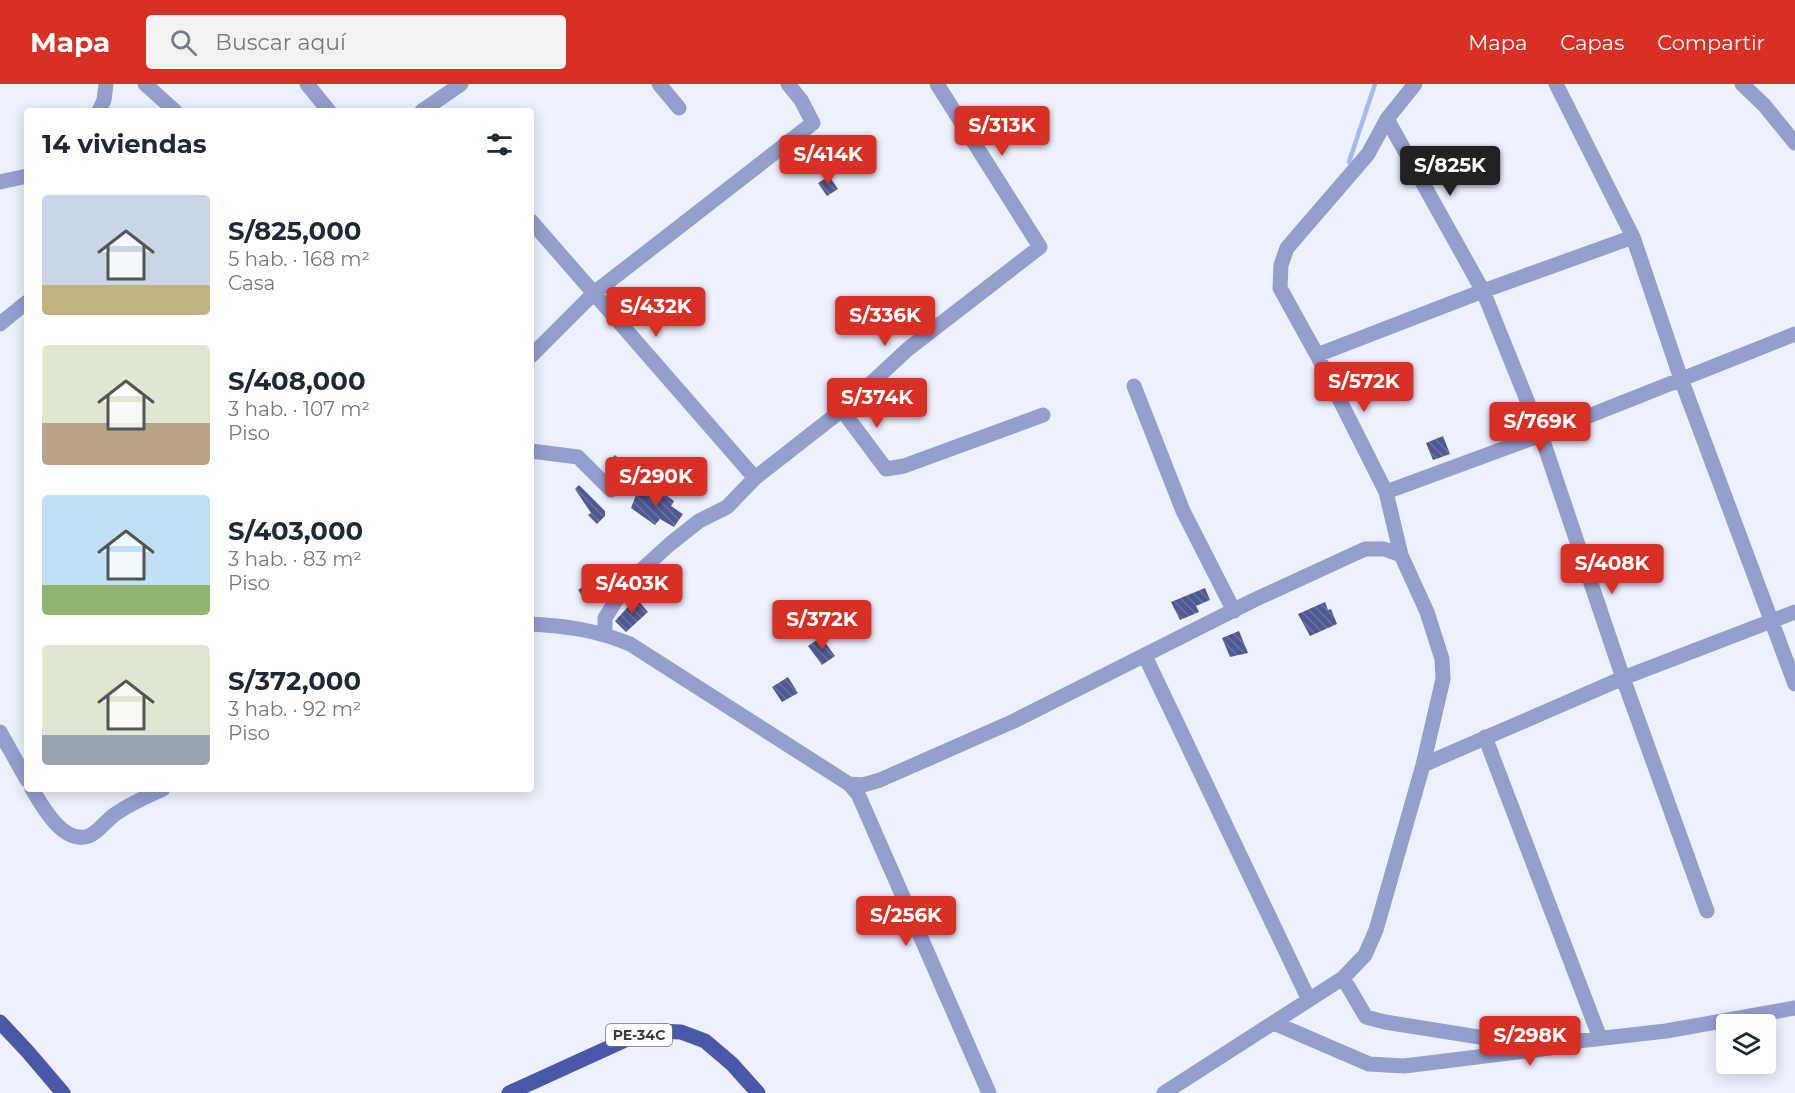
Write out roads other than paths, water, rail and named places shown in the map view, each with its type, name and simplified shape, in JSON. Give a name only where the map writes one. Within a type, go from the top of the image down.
[{"type":"main road","points":[[0,1022],[63,1093]]},
{"type":"main road","name":"PE-34C","points":[[509,1093],[633,1037],[657,1030],[681,1032],[705,1041],[732,1064],[758,1093]]},
{"type":"street","points":[[100,108],[106,84]]},
{"type":"street","points":[[145,84],[172,108]]},
{"type":"street","points":[[307,84],[327,108]]},
{"type":"street","points":[[439,107],[461,84]]},
{"type":"street","points":[[660,84],[679,108]]},
{"type":"street","points":[[534,353],[594,293],[813,123],[801,100],[788,84]]},
{"type":"street","points":[[604,633],[605,618],[627,583],[699,521],[728,507],[755,478],[842,410],[908,349],[1040,247],[937,84]]},
{"type":"street","points":[[1164,1093],[1343,978],[1365,955],[1376,930],[1423,765],[1443,679],[1442,659],[1426,612],[1401,555],[1386,492],[1317,355],[1280,288],[1281,265],[1287,248],[1368,154],[1387,119],[1414,84]]},
{"type":"street","points":[[1556,84],[1633,237],[1681,379],[1795,684]]},
{"type":"street","points":[[1742,84],[1764,105],[1795,143]]},
{"type":"street","points":[[1387,119],[1483,291],[1541,435],[1623,678],[1707,911]]},
{"type":"street","points":[[0,182],[24,177]]},
{"type":"street","points":[[534,224],[755,478]]},
{"type":"street","points":[[1317,355],[1483,291],[1633,237]]},
{"type":"street","points":[[0,324],[24,304]]},
{"type":"street","points":[[1386,492],[1541,435],[1795,334]]},
{"type":"street","points":[[1134,386],[1183,511],[1233,610]]},
{"type":"street","points":[[842,410],[886,469],[904,466],[1043,416]]},
{"type":"street","points":[[534,451],[578,458],[610,490]]},
{"type":"street","points":[[849,784],[863,785],[880,780],[984,735],[1233,610],[1365,549],[1384,549],[1401,555]]},
{"type":"street","points":[[1423,765],[1623,678],[1795,612]]},
{"type":"street","points":[[534,624],[604,633],[630,644],[849,784],[858,794],[989,1093]]},
{"type":"street","points":[[1145,656],[1309,1000]]},
{"type":"street","points":[[0,732],[24,775]]},
{"type":"street","points":[[1485,737],[1600,1038]]},
{"type":"street","points":[[34,792],[59,827],[69,834],[82,837],[91,835],[127,806],[157,792]]},
{"type":"street","points":[[1343,978],[1366,1017],[1550,1048]]},
{"type":"street","points":[[1274,1023],[1369,1064],[1404,1066],[1550,1048],[1600,1038],[1666,1031],[1795,1008]]},
{"type":"waterway","points":[[1349,162],[1375,84]]}]
